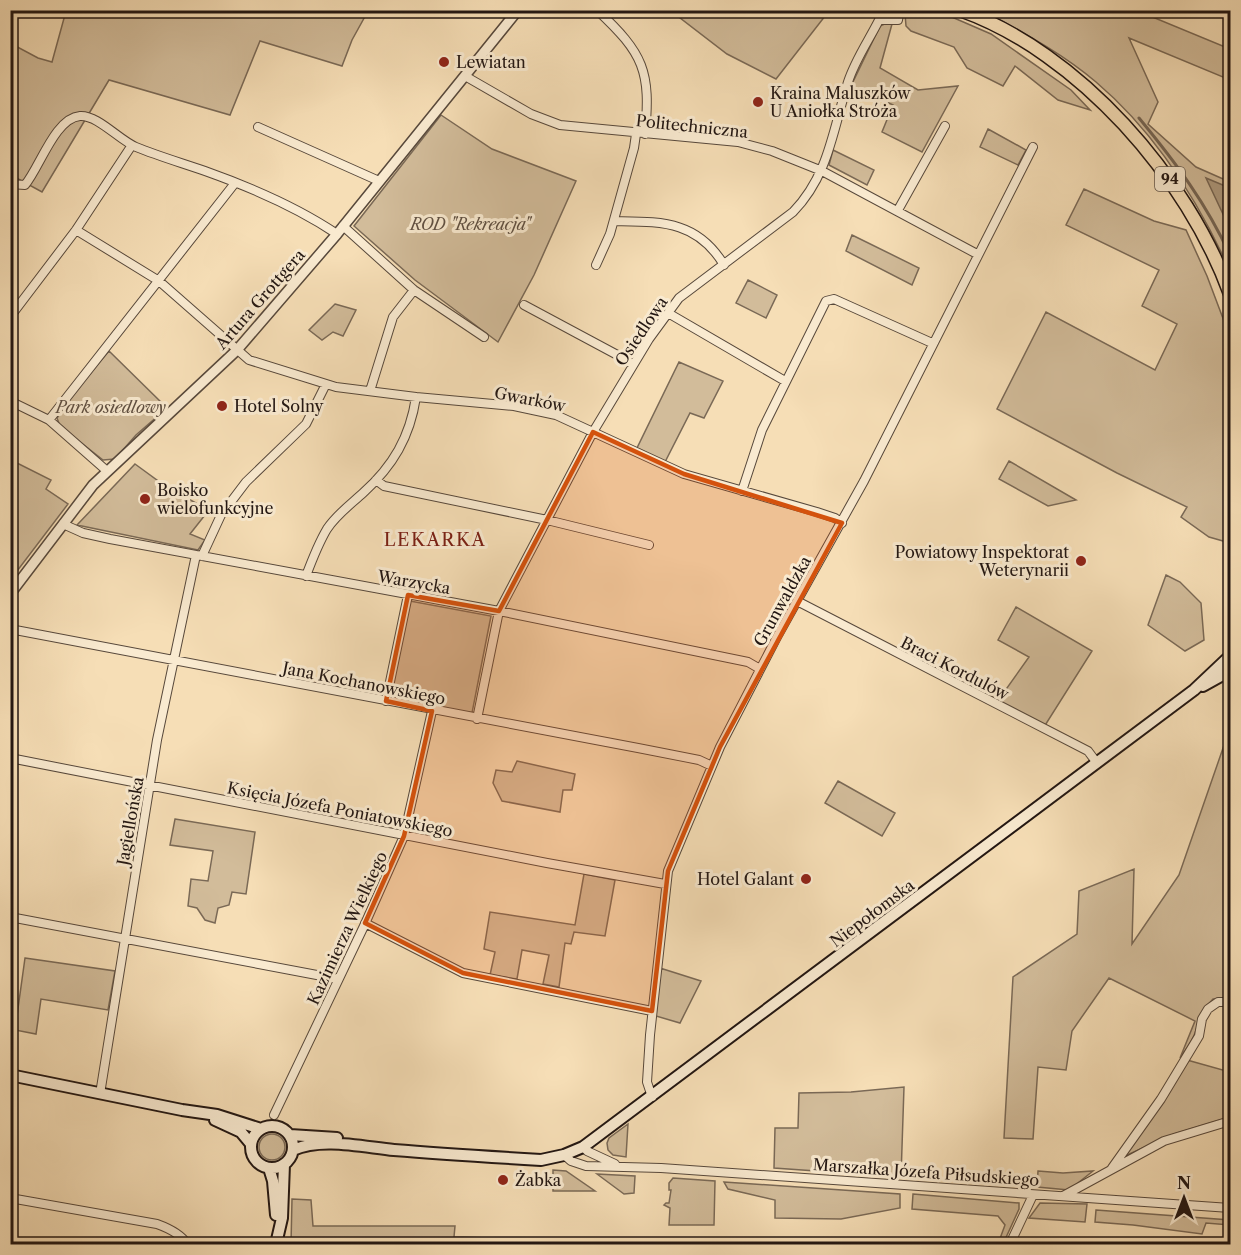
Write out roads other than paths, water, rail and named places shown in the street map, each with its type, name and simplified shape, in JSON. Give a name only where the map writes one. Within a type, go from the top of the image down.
[{"type":"main road","name":"94","points":[[960,10],[1014,36],[1042,54],[1113,111],[1171,180],[1209,243],[1230,294]]},
{"type":"main road","name":"Niepołomska","points":[[564,1155],[583,1147],[652,1097],[1194,690],[1230,656]]},
{"type":"main road","name":"Niepołomska","points":[[1194,690],[1230,672]]},
{"type":"main road","points":[[10,1075],[229,1118],[261,1129]]},
{"type":"main road","points":[[192,1112],[242,1132],[251,1144],[255,1159],[269,1168],[276,1203],[275,1245]]},
{"type":"main road","points":[[251,1144],[256,1133],[273,1125],[286,1130],[290,1135],[293,1149],[289,1160],[284,1164],[269,1168]]},
{"type":"main road","points":[[290,1135],[340,1138],[375,1148]]},
{"type":"main road","points":[[293,1149],[316,1143],[541,1160],[564,1155]]},
{"type":"main road","points":[[275,1245],[282,1218],[284,1164]]},
{"type":"street","name":"Artura Grottgera","points":[[10,594],[86,492],[237,351],[344,226],[518,10]]},
{"type":"street","points":[[597,10],[621,32],[640,60],[647,88],[645,134]]},
{"type":"street","name":"Osiedlowa","points":[[477,719],[499,611],[593,432],[633,365],[680,298],[793,212],[808,194],[822,171],[849,79],[859,59],[879,20],[897,20],[900,10]]},
{"type":"street","name":"Politechniczna","points":[[465,75],[492,93],[545,121],[575,128],[755,146],[822,171],[977,254]]},
{"type":"street","points":[[10,184],[25,185],[36,171],[59,128],[69,120],[80,116],[96,120],[132,146],[276,200],[337,234]]},
{"type":"street","points":[[898,210],[945,126]]},
{"type":"street","points":[[258,127],[379,181]]},
{"type":"street","points":[[596,265],[614,221],[636,134]]},
{"type":"street","points":[[10,317],[76,230],[132,146]]},
{"type":"street","name":"Grunwaldzka","points":[[652,1097],[647,1082],[652,1011],[668,871],[712,766],[760,669],[842,523],[1033,147]]},
{"type":"street","points":[[49,420],[235,183]]},
{"type":"street","points":[[614,221],[674,224],[708,243],[724,265]]},
{"type":"street","points":[[344,226],[414,290],[484,336]]},
{"type":"street","name":"Gwarków","points":[[76,230],[159,281],[249,360],[326,384],[416,397],[526,408],[568,420],[684,474],[817,512],[842,523]]},
{"type":"street","points":[[370,391],[393,317],[414,290]]},
{"type":"street","points":[[742,491],[762,430],[826,301],[834,298],[932,343]]},
{"type":"street","points":[[525,305],[633,365]]},
{"type":"street","points":[[668,314],[785,381]]},
{"type":"street","name":"Jagiellońska","points":[[100,1094],[157,740],[199,556],[221,515],[246,482],[306,424],[326,384]]},
{"type":"street","points":[[306,576],[328,527],[387,469],[406,438],[413,417],[416,397]]},
{"type":"street","points":[[10,401],[49,420],[107,471]]},
{"type":"street","points":[[376,480],[388,487],[649,544]]},
{"type":"street","name":"Warzycka","points":[[63,524],[92,536],[499,611],[748,662],[760,669]]},
{"type":"street","points":[[386,701],[408,595]]},
{"type":"street","name":"Braci Kordulów","points":[[797,600],[1088,751],[1097,763]]},
{"type":"street","name":"Jana Kochanowskiego","points":[[10,629],[699,760],[712,766]]},
{"type":"street","name":"Kazimierza Wielkiego","points":[[274,1114],[404,836],[432,711]]},
{"type":"street","name":"Księcia Józefa Poniatowskiego","points":[[10,758],[404,836],[665,884]]},
{"type":"street","points":[[10,917],[338,979]]},
{"type":"street","points":[[365,922],[463,973],[652,1011]]},
{"type":"street","points":[[1113,1168],[1161,1099],[1199,1036],[1202,1020],[1208,1009],[1218,1002],[1223,1002]]},
{"type":"street","points":[[1062,1197],[1164,1141],[1230,1121]]},
{"type":"street","name":"Marszałka Józefa Piłsudskiego","points":[[583,1147],[619,1166]]},
{"type":"street","name":"Marszałka Józefa Piłsudskiego","points":[[564,1155],[571,1161],[586,1166],[619,1166],[1230,1208]]},
{"type":"street","points":[[1011,1245],[1033,1195]]},
{"type":"street","points":[[10,1198],[157,1224],[169,1229],[186,1241],[187,1245]]},
{"type":"waterway","points":[[1139,118],[1189,184],[1211,218],[1230,255]]},
{"type":"place","name":"Lewiatan","points":[[444,62]]},
{"type":"place","name":"Kraina Maluszków U Aniołka Stróża","points":[[758,102]]},
{"type":"place","name":"Hotel Solny","points":[[222,406]]},
{"type":"place","name":"Boisko wielofunkcyjne","points":[[145,499]]},
{"type":"place","name":"Powiatowy Inspektorat Weterynarii","points":[[1081,561]]},
{"type":"place","name":"Hotel Galant","points":[[806,879]]},
{"type":"place","name":"Żabka","points":[[503,1180]]},
{"type":"district","name":"LEKARKA","points":[[435,540]]},
{"type":"park label","name":"ROD \"Rekreacja\"","points":[[470,224]]},
{"type":"park label","name":"Park osiedlowy","points":[[111,407]]}]
